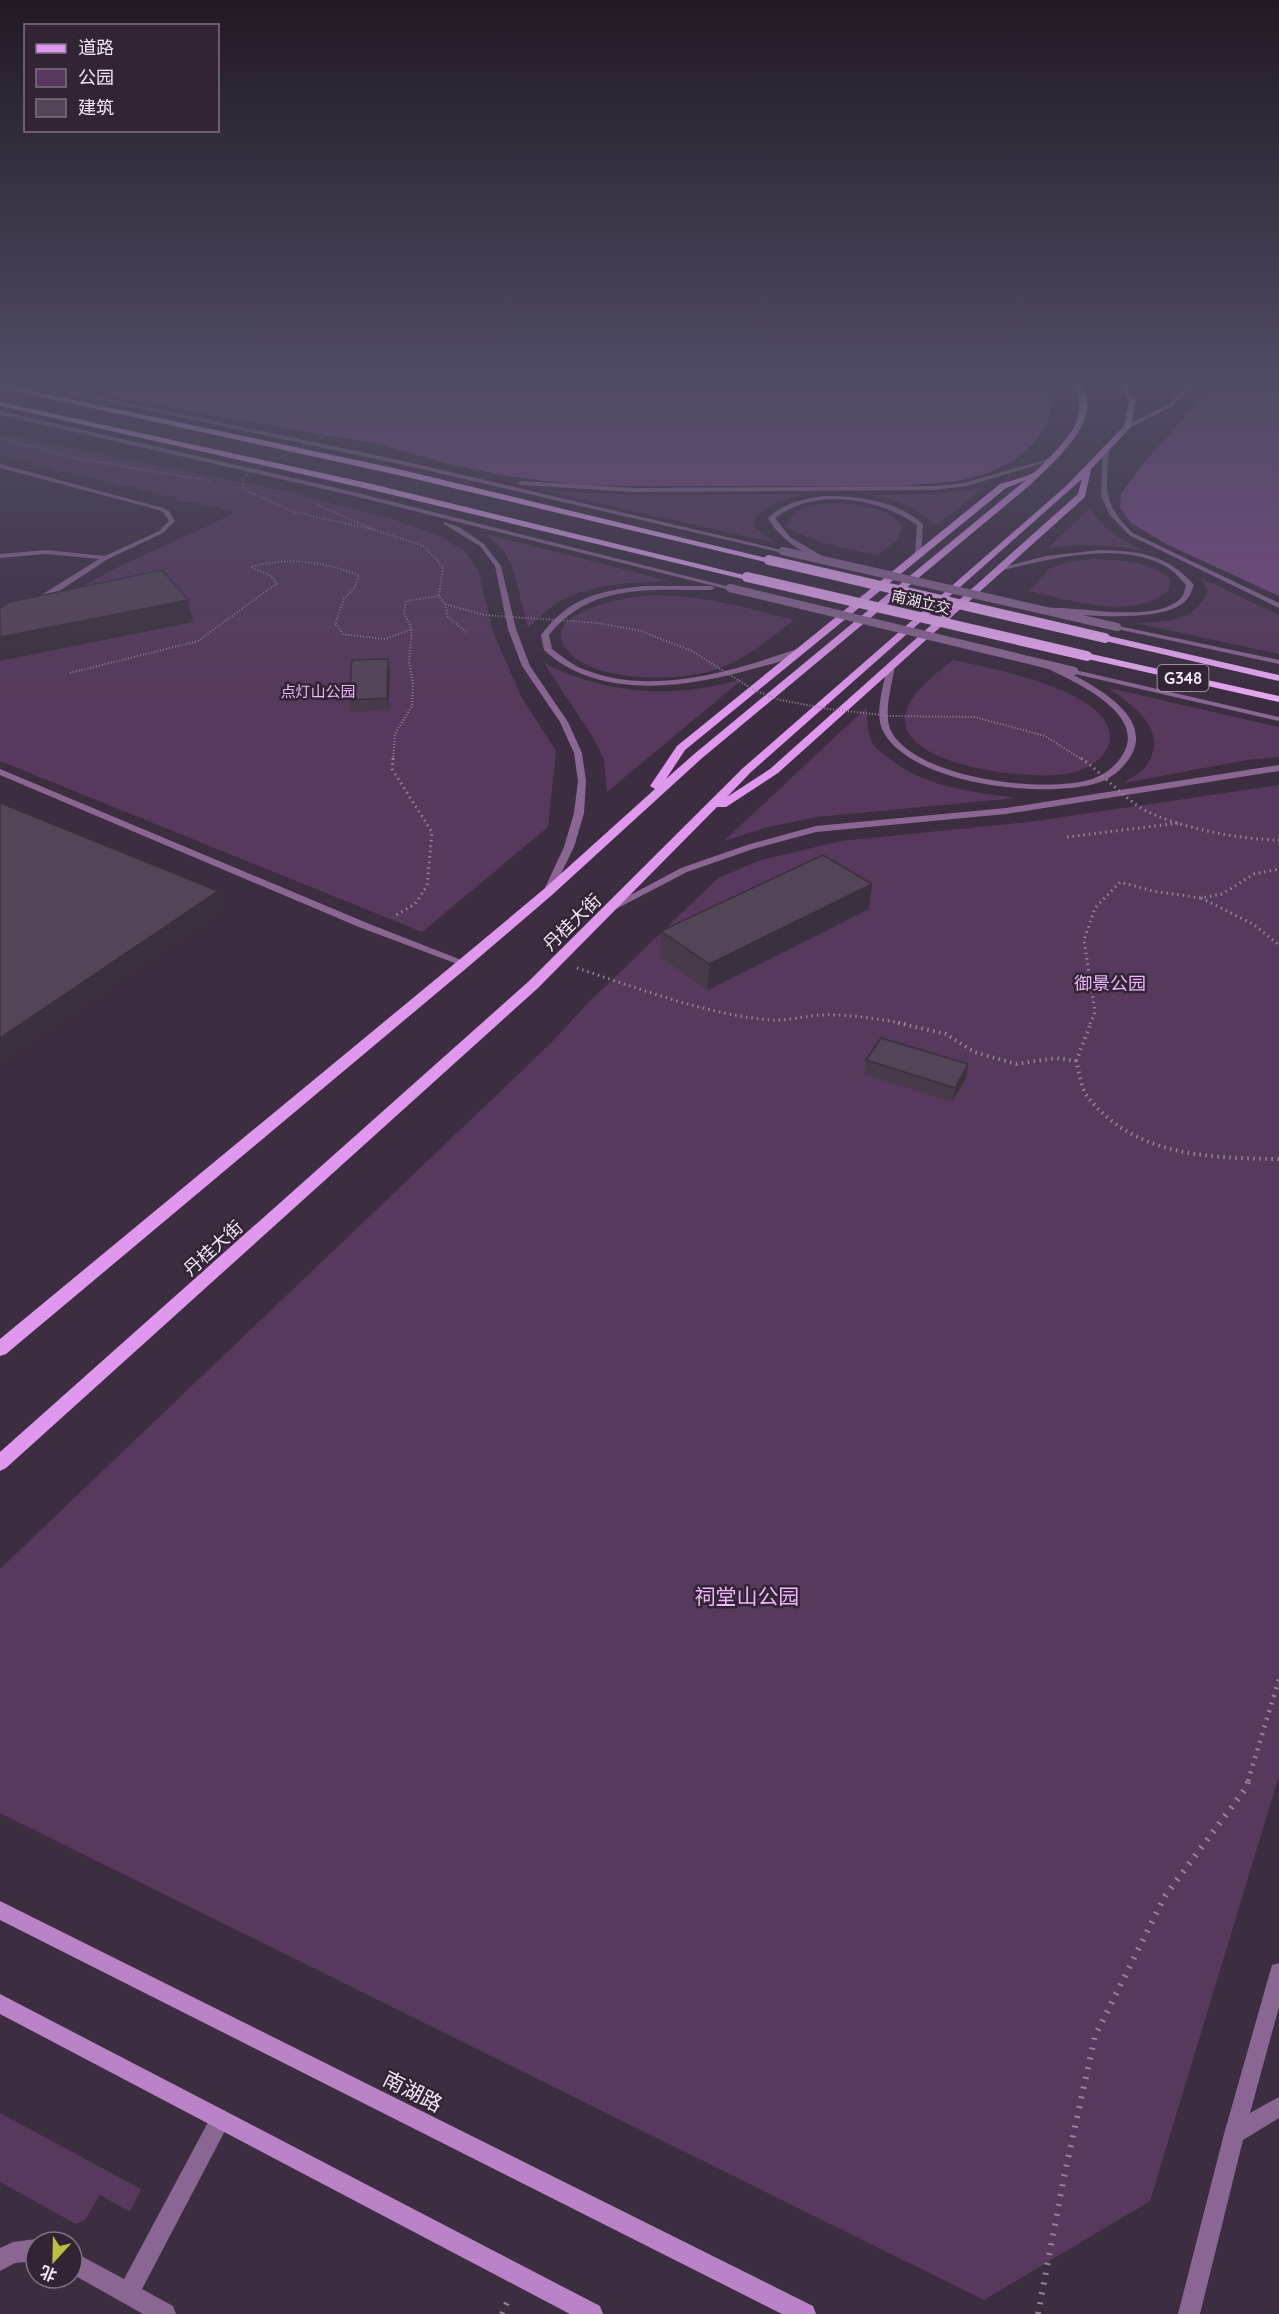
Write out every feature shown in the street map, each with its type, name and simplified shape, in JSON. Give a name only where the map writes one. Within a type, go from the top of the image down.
[{"type":"highway","name":"南湖立交","points":[[393,492],[747,577],[1279,699]]},
{"type":"highway","name":"南湖立交","points":[[482,492],[1279,678]]},
{"type":"main road","points":[[642,807],[681,748],[996,492]]},
{"type":"main road","name":"丹桂大街","points":[[0,1349],[548,892],[697,757],[1013,492]]},
{"type":"main road","name":"丹桂大街","points":[[0,1463],[557,961],[747,770],[1065,492]]},
{"type":"main road","points":[[699,819],[774,771],[1083,492]]},
{"type":"main road","name":"南湖路","points":[[0,1910],[805,2314]]},
{"type":"main road","points":[[0,2004],[592,2314]]},
{"type":"street","points":[[29,605],[67,585],[106,558],[160,532],[172,521],[167,512],[161,509],[97,492]]},
{"type":"street","points":[[338,492],[1279,719]]},
{"type":"street","points":[[529,492],[1279,662]]},
{"type":"street","points":[[1104,492],[1104,502],[1113,518],[1131,534],[1279,606]]},
{"type":"street","points":[[827,561],[790,540],[775,528],[771,518],[778,510],[814,500],[839,498],[888,505],[908,514],[920,524],[918,555]]},
{"type":"street","points":[[403,507],[458,528],[482,545],[498,566],[512,629],[526,666],[564,722],[578,753],[582,781],[579,813],[569,847],[548,892]]},
{"type":"street","points":[[999,569],[1047,557],[1102,551],[1138,556],[1162,563],[1182,573],[1190,585],[1184,599],[1166,609],[1143,613],[1042,610]]},
{"type":"street","points":[[0,556],[46,552],[106,558]]},
{"type":"street","points":[[730,588],[654,588],[618,592],[587,600],[565,612],[551,624],[544,635],[548,650],[570,666],[600,677],[645,683],[716,678],[800,651]]},
{"type":"street","points":[[891,666],[885,708],[886,731],[902,750],[939,769],[998,784],[1047,788],[1088,784],[1114,771],[1127,757],[1133,739],[1128,721],[1112,704],[1082,683],[1046,664]]},
{"type":"street","points":[[613,907],[684,870],[750,847],[816,829],[1006,811],[1279,768]]},
{"type":"street","points":[[0,772],[363,925],[464,963]]},
{"type":"street","points":[[1189,2314],[1234,2134],[1279,1972]]},
{"type":"street","points":[[1234,2134],[1279,2107]]},
{"type":"street","points":[[128,2293],[220,2120]]},
{"type":"street","points":[[0,2260],[13,2253],[24,2252]]},
{"type":"street","points":[[84,2269],[165,2314]]},
{"type":"path","points":[[250,492],[294,512],[375,530],[424,546],[443,567],[440,596],[448,616],[466,632]]},
{"type":"path","points":[[316,504],[375,530]]},
{"type":"path","points":[[70,673],[198,641],[276,584],[273,578],[251,567],[270,560],[310,561],[336,566],[359,575],[355,587],[344,599],[335,623],[343,634],[385,639],[412,629]]},
{"type":"path","points":[[363,925],[390,919],[415,904],[427,886],[432,832],[392,770],[395,734],[412,706],[413,684],[409,662],[412,629],[404,613],[406,601],[440,596]]},
{"type":"path","points":[[445,604],[484,615],[598,623],[641,631],[692,651],[754,690],[780,700],[829,709],[890,716],[975,717],[1045,736],[1084,760],[1113,788],[1143,809],[1179,823],[1254,840],[1279,840]]},
{"type":"path","points":[[1067,837],[1179,823]]},
{"type":"path","points":[[1200,898],[1222,894],[1254,874],[1279,869]]},
{"type":"path","points":[[1279,945],[1243,919],[1200,898],[1153,891],[1120,882],[1095,908],[1084,940],[1095,1012],[1076,1061],[1086,1095],[1123,1130],[1176,1150],[1215,1158],[1279,1159]]},
{"type":"path","points":[[557,961],[637,988],[740,1016],[774,1020],[819,1015],[849,1015],[907,1024],[946,1034],[974,1052],[1016,1064],[1056,1058],[1076,1061]]},
{"type":"path","points":[[1038,2314],[1064,2177],[1095,2036],[1165,1896],[1246,1788],[1279,1679]]},
{"type":"green space","name":"点灯山公园","points":[[151,492],[289,492],[390,518],[440,536],[464,551],[478,570],[494,635],[522,698],[556,751],[548,827],[422,932],[0,761],[0,633],[114,569],[235,513],[231,510],[221,510],[219,507],[200,505],[198,502],[179,502],[174,496],[152,495]]},
{"type":"green space","points":[[550,492],[635,495],[806,494],[770,505],[754,520],[756,528],[775,543]]},
{"type":"green space","points":[[978,492],[936,526],[922,514],[907,506],[874,495]]},
{"type":"green space","points":[[839,503],[874,508],[889,515],[902,526],[898,539],[877,555],[819,541],[786,527],[790,519],[801,510],[815,505]]},
{"type":"green space","points":[[1090,508],[1114,534],[1144,551],[1096,545],[1047,549]]},
{"type":"green space","points":[[486,534],[669,581],[609,586],[579,593],[553,606],[528,628],[513,568],[504,551]]},
{"type":"green space","points":[[1094,559],[1124,561],[1153,568],[1170,579],[1169,590],[1154,600],[1120,607],[1082,603],[1029,591],[1049,569],[1068,562]]},
{"type":"green space","points":[[1201,578],[1279,615],[1279,654],[1135,623],[1168,621],[1195,610],[1208,591]]},
{"type":"green space","points":[[650,595],[705,599],[794,620],[739,659],[717,669],[681,676],[659,678],[614,674],[594,668],[577,659],[565,647],[561,635],[565,624],[576,615],[608,603]]},
{"type":"green space","points":[[953,660],[1019,676],[1072,695],[1092,708],[1106,723],[1109,746],[1092,764],[1075,772],[1058,775],[1006,773],[976,768],[926,750],[910,736],[905,719],[907,710],[923,685]]},
{"type":"green space","points":[[544,663],[592,682],[642,691],[693,689],[744,678],[607,792],[604,760],[594,739]]},
{"type":"green space","points":[[1109,688],[1279,727],[1279,757],[1247,760],[1124,783],[1146,766],[1153,753],[1154,742],[1152,731],[1138,711]]},
{"type":"green space","points":[[867,707],[868,730],[873,744],[900,766],[916,775],[948,786],[1017,798],[817,817],[768,827],[724,841]]},
{"type":"green space","name":"祠堂山公园","points":[[1279,785],[1279,1776],[1150,2201],[984,2300],[0,1813],[0,1569],[551,1043],[588,1003],[718,878],[761,860],[841,841],[1029,822]]},
{"type":"green space","points":[[0,2113],[141,2189],[130,2212],[100,2195],[85,2220],[76,2224],[0,2182]]},
{"type":"shaded area","points":[[1122,492],[1279,492],[1279,596],[1168,545],[1131,523],[1120,508]]},
{"type":"building","points":[[162,570],[188,600],[0,637],[0,608],[10,602]]},
{"type":"building","points":[[388,659],[387,698],[349,700],[352,660]]},
{"type":"building","points":[[0,803],[218,891],[0,1038]]},
{"type":"building","points":[[823,855],[872,884],[709,964],[661,931]]},
{"type":"building","points":[[881,1038],[968,1064],[955,1088],[866,1060]]},
{"type":"park label","name":"御景公园","points":[[1110,983]]}]
